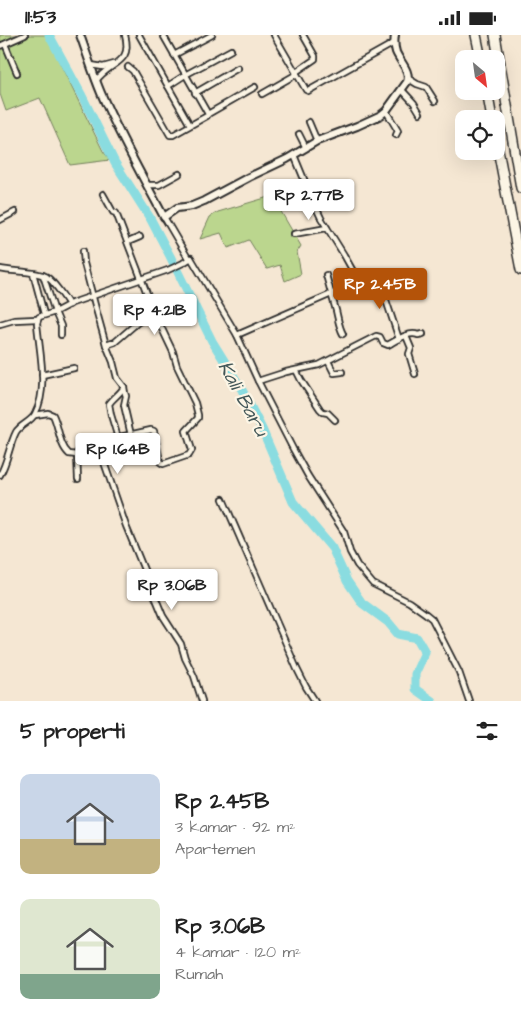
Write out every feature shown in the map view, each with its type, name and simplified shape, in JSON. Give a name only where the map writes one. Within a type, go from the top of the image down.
[{"type":"highway","points":[[476,35],[478,50]]},
{"type":"highway","points":[[495,35],[521,188]]},
{"type":"highway","points":[[500,160],[521,270]]},
{"type":"street","points":[[17,73],[2,45],[25,35]]},
{"type":"street","points":[[80,35],[96,81],[147,185],[188,258],[191,259],[237,335],[258,381],[308,476],[344,532],[350,552],[357,565],[373,584],[408,603],[432,619],[459,672],[469,701]]},
{"type":"street","points":[[96,81],[100,75],[125,57],[128,45],[125,35]]},
{"type":"street","points":[[138,35],[190,125]]},
{"type":"street","points":[[163,35],[208,114]]},
{"type":"street","points":[[174,55],[212,35]]},
{"type":"street","points":[[274,35],[308,91],[394,43]]},
{"type":"street","points":[[262,94],[297,73],[315,59],[315,55],[303,35]]},
{"type":"street","points":[[395,35],[395,50],[407,71],[409,79],[416,84],[426,87],[435,101]]},
{"type":"street","points":[[168,86],[231,50]]},
{"type":"street","points":[[90,65],[103,67],[115,64]]},
{"type":"street","points":[[128,67],[133,71],[170,135],[256,87]]},
{"type":"street","points":[[195,93],[238,68]]},
{"type":"street","points":[[164,217],[177,208],[192,206],[204,201],[294,155],[317,141],[381,115],[409,79]]},
{"type":"street","points":[[402,90],[420,113]]},
{"type":"street","points":[[386,111],[398,131],[396,135]]},
{"type":"street","points":[[309,122],[317,141]]},
{"type":"street","points":[[299,134],[306,148]]},
{"type":"street","points":[[294,155],[312,201],[359,282]]},
{"type":"street","points":[[147,185],[159,185],[180,174]]},
{"type":"street","points":[[78,479],[77,455],[80,448],[151,429],[154,431],[162,464],[190,455],[192,450],[186,431],[198,419],[195,403],[176,366],[173,352],[154,312],[116,213],[113,212],[102,194]]},
{"type":"street","points":[[0,220],[15,212]]},
{"type":"street","points":[[294,234],[327,228]]},
{"type":"street","points":[[128,242],[140,237]]},
{"type":"street","points":[[83,251],[92,297],[106,345],[117,378],[124,387],[126,396],[124,405],[132,435]]},
{"type":"street","points":[[0,324],[14,320],[37,319],[44,314],[55,312],[69,305],[168,270],[191,259]]},
{"type":"street","points":[[0,269],[43,275],[50,279],[69,305]]},
{"type":"street","points":[[33,273],[44,314]]},
{"type":"street","points":[[43,275],[61,326],[61,335]]},
{"type":"street","points":[[326,275],[336,307],[337,319],[343,334]]},
{"type":"street","points":[[237,335],[359,282],[378,276],[380,277],[399,339]]},
{"type":"street","points":[[106,345],[115,342],[137,323],[154,312]]},
{"type":"street","points":[[0,475],[17,431],[35,415],[41,394],[42,375],[37,319]]},
{"type":"street","points":[[258,381],[286,372],[316,366],[376,336],[380,337],[383,343],[388,345],[412,333],[423,334]]},
{"type":"street","points":[[406,336],[411,348],[409,354],[414,374]]},
{"type":"street","points":[[328,361],[334,373],[342,372]]},
{"type":"street","points":[[42,375],[74,368]]},
{"type":"street","points":[[296,370],[301,381],[320,409],[324,413],[328,413],[335,421]]},
{"type":"street","points":[[118,438],[109,404],[111,400],[120,394],[124,387]]},
{"type":"street","points":[[35,415],[48,413],[53,415],[66,451],[69,454],[77,455]]},
{"type":"street","points":[[97,443],[126,526],[164,616],[181,644],[202,701]]},
{"type":"street","points":[[223,499],[297,669],[315,701]]},
{"type":"green space","points":[[0,35],[46,35],[103,151],[110,160],[70,165],[40,98],[6,111],[0,94]]},
{"type":"green space","points":[[272,196],[301,246],[297,252],[301,274],[285,281],[280,265],[267,269],[249,240],[228,248],[221,233],[200,239],[210,217],[218,212]]},
{"type":"waterway","name":"Kali Baru","points":[[49,35],[115,163],[150,218],[212,341],[241,388],[262,429],[293,502],[332,548],[347,581],[362,603],[388,622],[398,634],[417,638],[425,652],[415,674],[415,689],[432,701]]}]
